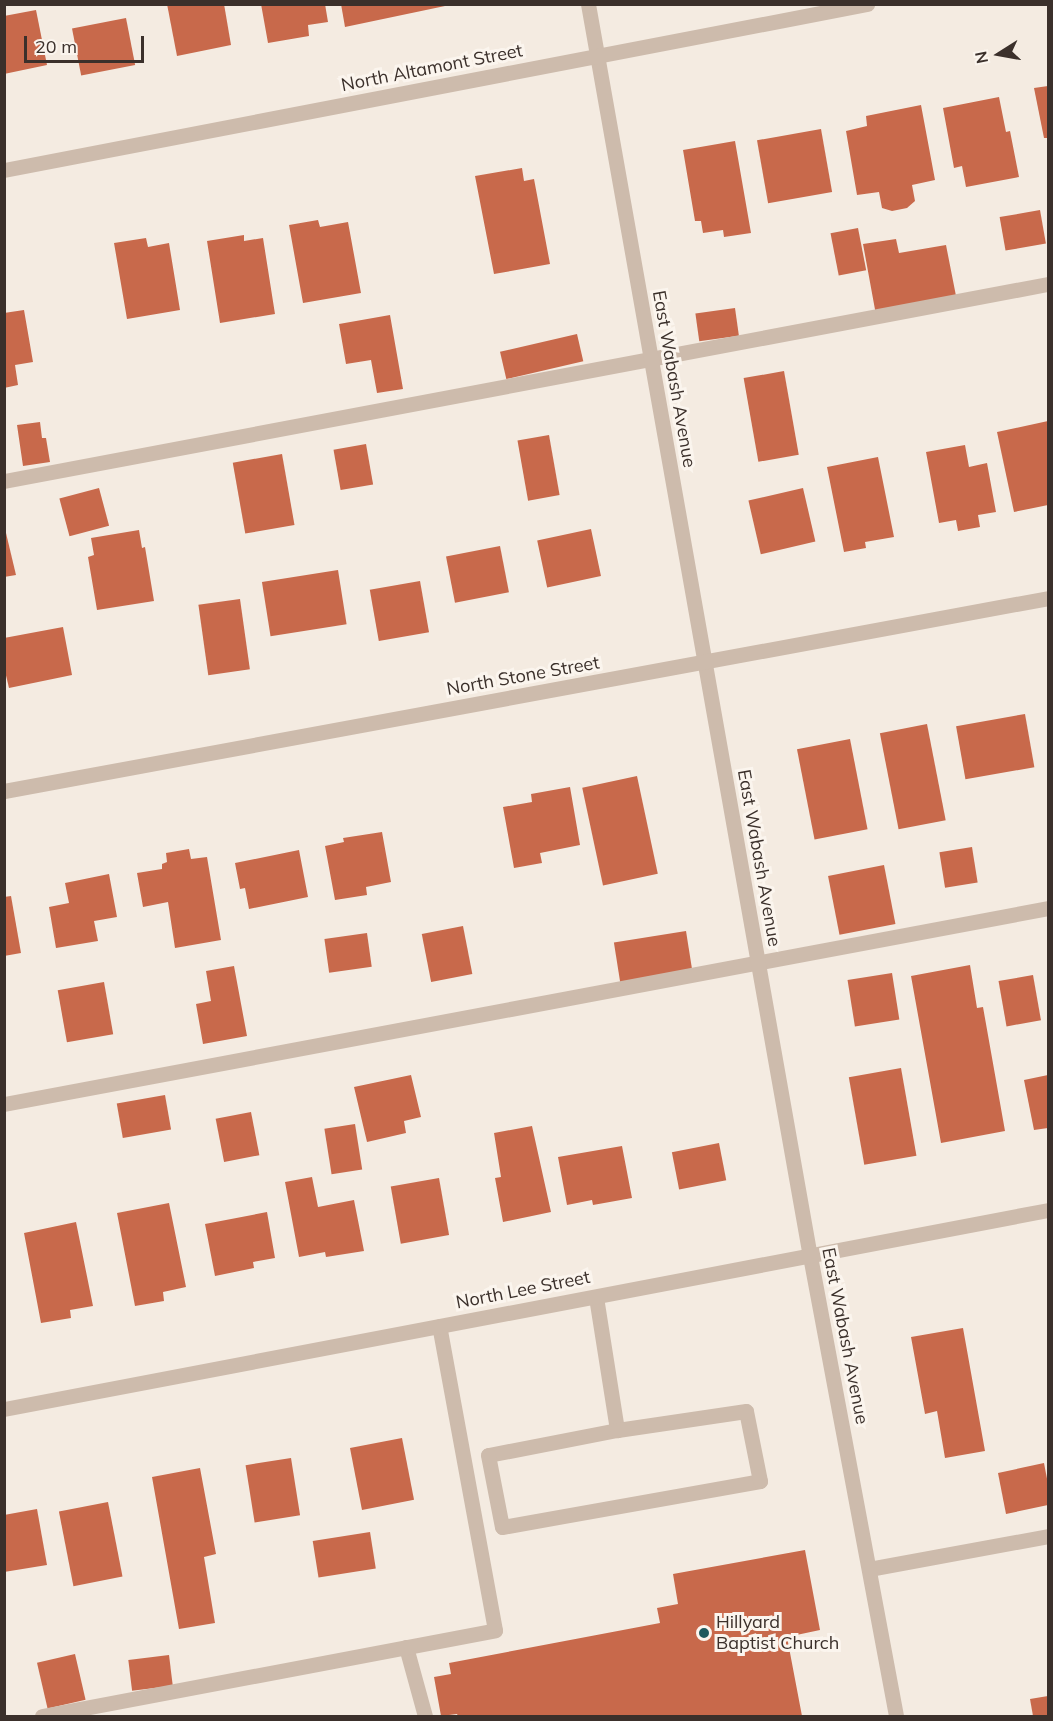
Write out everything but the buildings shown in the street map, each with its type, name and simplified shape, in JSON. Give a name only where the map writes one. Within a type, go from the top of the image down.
[{"type":"street","name":"East Wabash Avenue","points":[[588,4],[810,1256],[897,1716]]},
{"type":"street","name":"North Altamont Street","points":[[4,170],[867,4]]},
{"type":"street","points":[[4,480],[1048,284]]},
{"type":"street","name":"North Stone Street","points":[[4,791],[1048,598]]},
{"type":"street","points":[[4,1104],[1048,908]]},
{"type":"street","name":"North Lee Street","points":[[4,1409],[1048,1210]]},
{"type":"street","points":[[596,1297],[617,1430]]},
{"type":"street","points":[[42,1716],[495,1630],[439,1326]]},
{"type":"street","points":[[746,1411],[760,1481],[502,1527],[488,1455],[617,1430],[746,1411]]},
{"type":"street","points":[[869,1569],[1048,1536]]},
{"type":"street","points":[[406,1647],[425,1716]]},
{"type":"place","name":"Hillyard Baptist Church","points":[[704,1633]]}]
